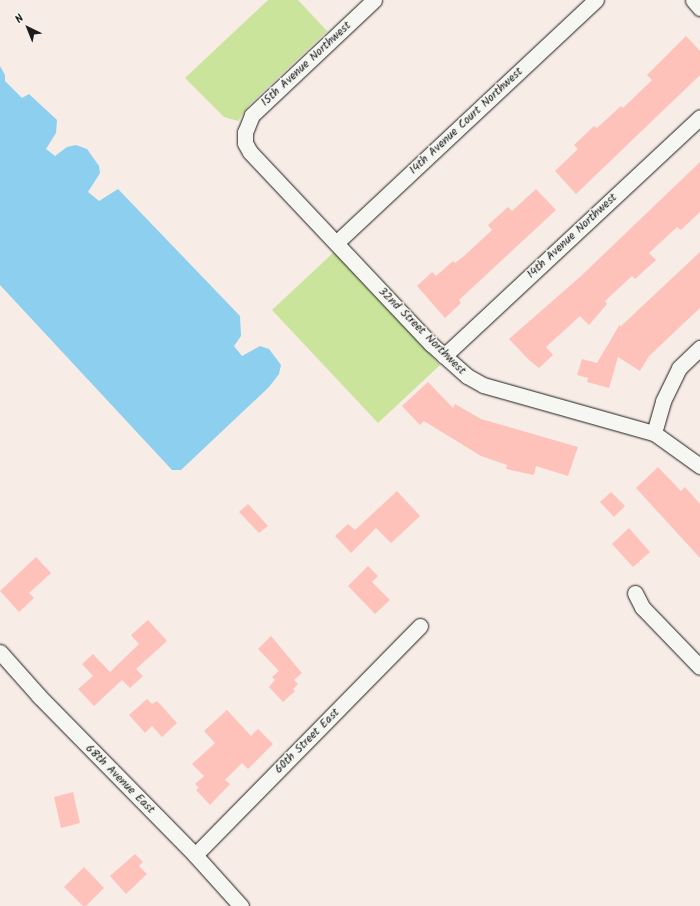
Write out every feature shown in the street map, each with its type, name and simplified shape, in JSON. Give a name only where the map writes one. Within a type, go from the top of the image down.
[{"type":"street","name":"15th Avenue Northwest","points":[[245,132],[252,115],[374,0]]},
{"type":"street","name":"14th Avenue Court Northwest","points":[[336,243],[596,0]]},
{"type":"street","points":[[693,0],[700,8]]},
{"type":"street","name":"14th Avenue Northwest","points":[[444,356],[700,117]]},
{"type":"street","name":"32nd Street Northwest","points":[[245,132],[245,143],[250,152],[444,356],[467,376],[484,385],[654,433],[700,466]]},
{"type":"street","points":[[654,433],[663,401],[679,368],[700,348]]},
{"type":"street","points":[[635,593],[642,607],[700,667]]},
{"type":"street","name":"60th Street East","points":[[195,855],[420,626]]},
{"type":"street","name":"68th Avenue East","points":[[0,652],[39,696],[195,855],[241,906]]},
{"type":"green space","points":[[268,0],[298,0],[327,31],[249,105],[238,121],[224,117],[185,78]]},
{"type":"green space","points":[[334,252],[440,365],[378,423],[272,310]]},
{"type":"water","points":[[0,66],[5,75],[5,81],[22,98],[29,94],[57,120],[56,133],[46,149],[55,156],[67,147],[76,145],[87,149],[99,166],[100,173],[88,192],[99,201],[118,189],[240,316],[241,336],[234,346],[242,356],[260,346],[269,349],[281,365],[279,374],[269,387],[181,470],[172,470],[0,285]]},
{"type":"building","points":[[686,36],[700,51],[700,75],[576,194],[555,171],[578,149],[574,145],[594,126],[597,128],[621,106],[623,108],[652,80],[647,75]]},
{"type":"building","points":[[700,162],[700,212],[681,230],[677,227],[649,253],[656,260],[635,279],[632,276],[605,301],[607,304],[589,325],[580,316],[546,347],[553,355],[539,368],[529,360],[509,339],[581,276]]},
{"type":"building","points":[[536,189],[556,210],[459,300],[461,303],[445,318],[417,286],[432,272],[436,276],[453,261],[455,263],[464,256],[492,230],[488,225],[508,207],[512,211]]},
{"type":"building","points":[[700,252],[700,308],[649,356],[640,371],[618,357],[609,388],[587,382],[588,378],[577,375],[582,359],[597,363],[620,324],[620,327]]},
{"type":"building","points":[[428,382],[453,408],[455,404],[481,419],[578,447],[568,476],[536,466],[534,475],[506,469],[507,465],[481,456],[424,421],[420,425],[402,406]]},
{"type":"building","points":[[658,467],[681,491],[685,487],[700,504],[700,558],[636,488]]},
{"type":"building","points":[[397,491],[420,516],[391,543],[376,528],[351,553],[335,536],[348,524],[355,530]]},
{"type":"building","points":[[611,492],[625,506],[614,517],[600,502]]},
{"type":"building","points":[[248,504],[268,526],[259,533],[239,512]]},
{"type":"building","points":[[629,528],[650,552],[633,567],[612,544]]},
{"type":"building","points":[[36,557],[51,573],[29,593],[34,598],[19,612],[0,591]]},
{"type":"building","points":[[368,566],[378,576],[372,582],[390,600],[375,614],[348,586]]},
{"type":"building","points":[[148,620],[167,641],[136,669],[143,676],[130,688],[122,680],[94,706],[78,689],[93,676],[82,664],[93,654],[110,672],[139,644],[131,635]]},
{"type":"building","points":[[271,636],[302,673],[294,680],[298,684],[293,689],[295,691],[283,702],[269,687],[275,680],[272,677],[279,671],[258,649]]},
{"type":"building","points":[[147,699],[152,704],[157,701],[177,723],[162,737],[152,726],[145,733],[129,715]]},
{"type":"building","points":[[227,710],[251,736],[258,729],[273,744],[248,769],[242,763],[225,780],[230,784],[210,805],[196,790],[199,788],[195,784],[204,776],[192,764],[215,743],[204,731]]},
{"type":"building","points":[[73,792],[80,823],[61,828],[54,797]]},
{"type":"building","points":[[135,854],[143,862],[139,866],[147,874],[126,894],[110,876]]},
{"type":"building","points":[[84,867],[104,888],[86,906],[83,906],[64,887]]}]
